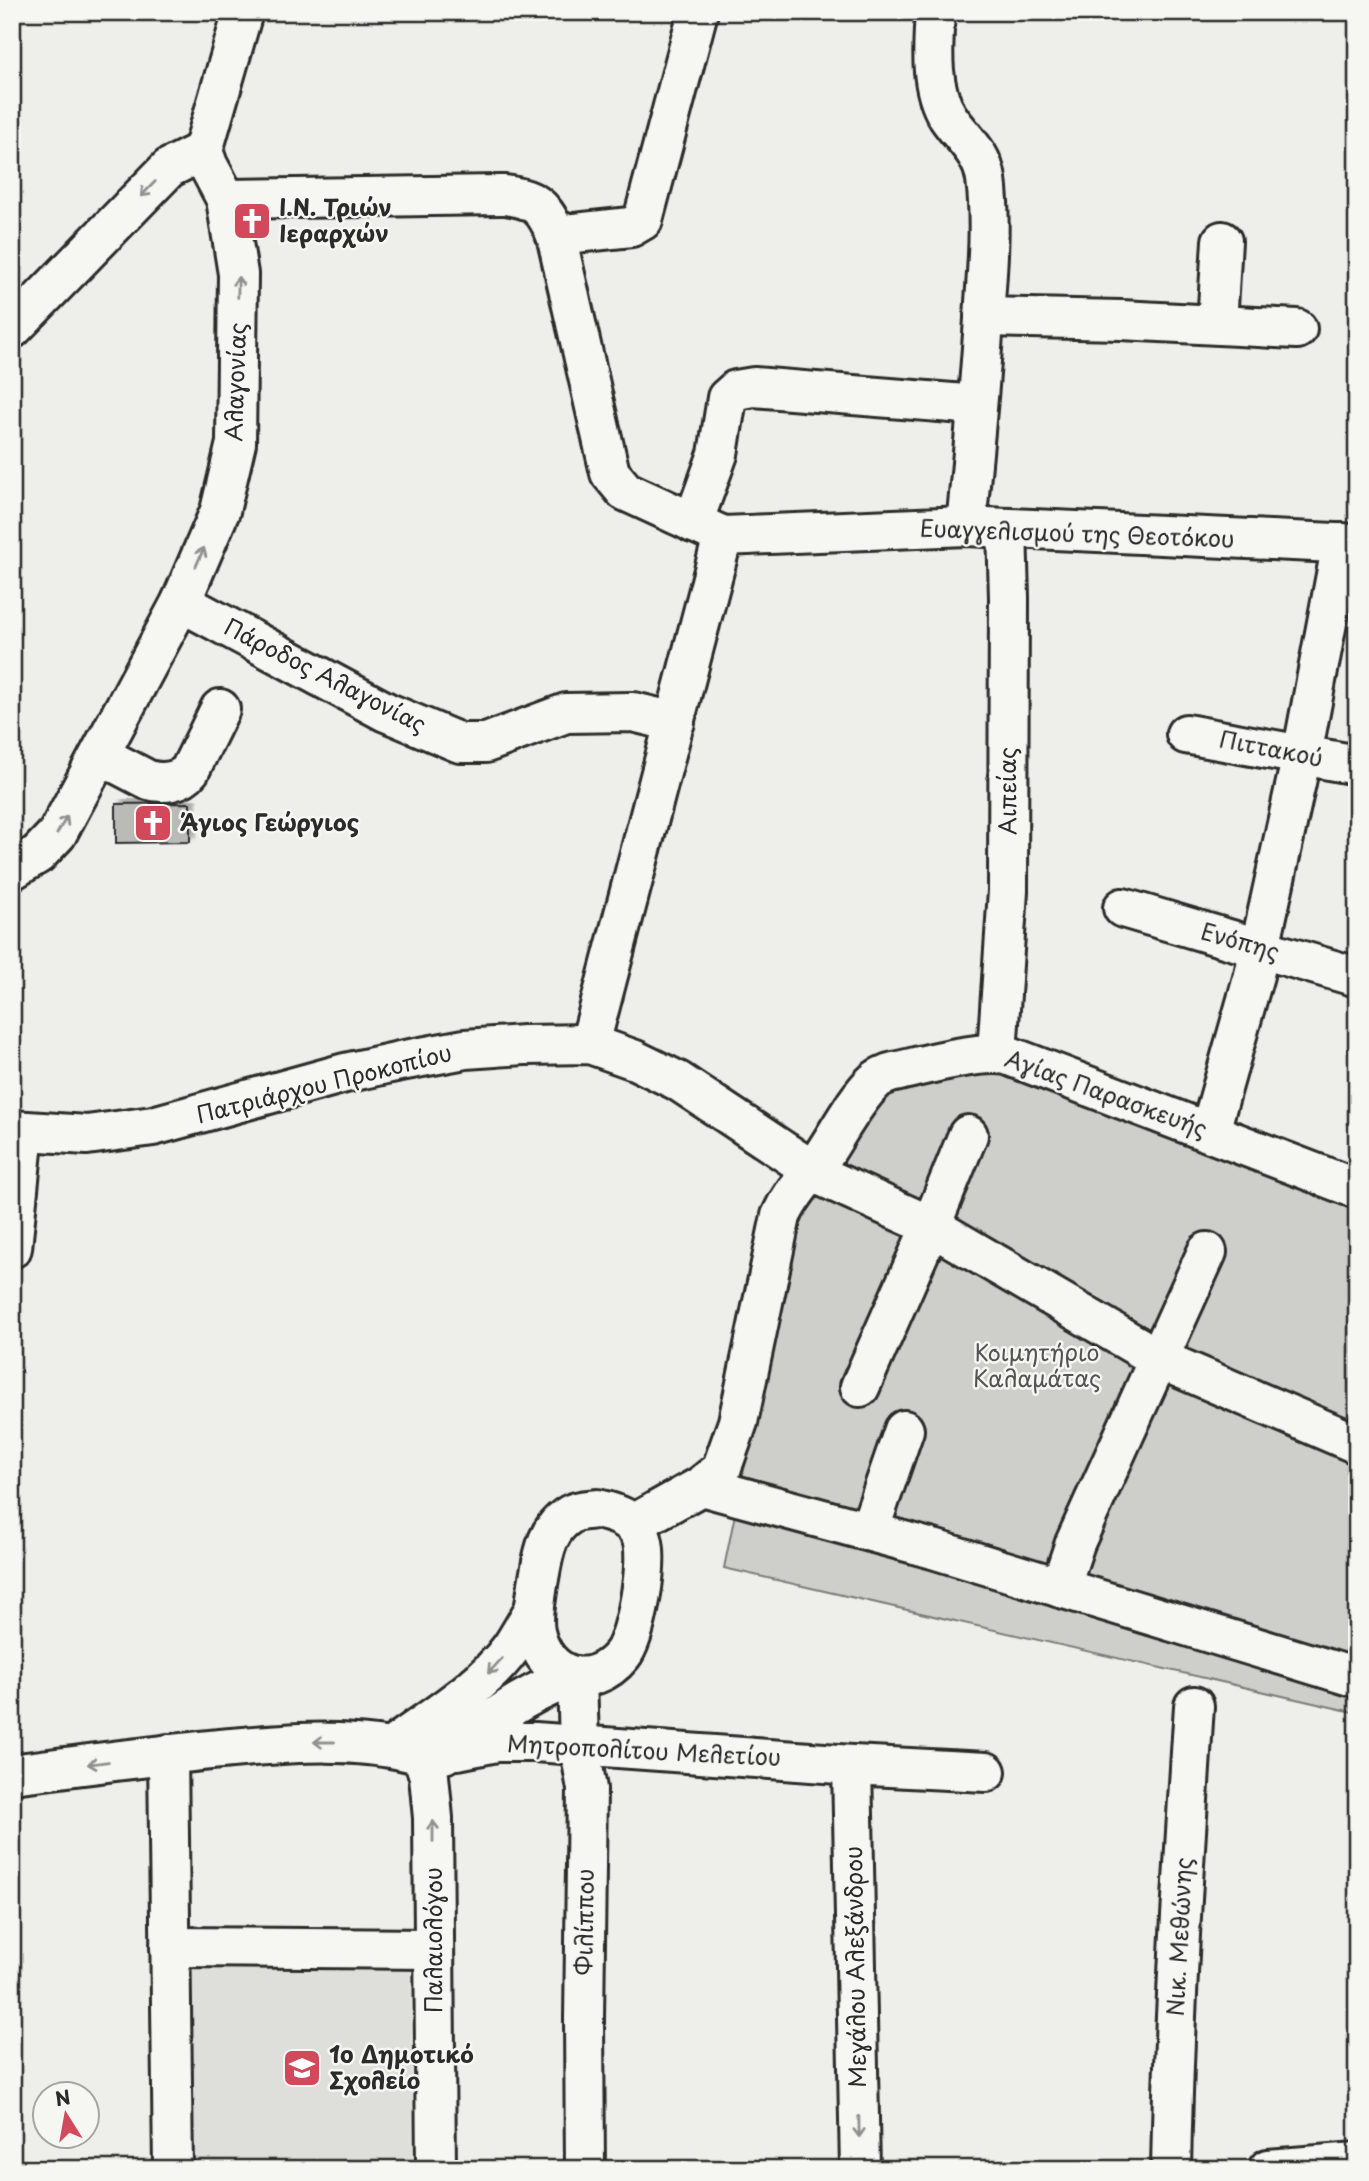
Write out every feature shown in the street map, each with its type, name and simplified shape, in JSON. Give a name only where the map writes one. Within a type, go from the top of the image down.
[{"type":"street","points":[[12,329],[169,168],[204,151],[243,12]]},
{"type":"street","points":[[556,236],[631,226],[643,220],[698,12]]},
{"type":"street","points":[[935,12],[934,64],[939,99],[948,117],[980,158],[986,180],[987,273],[966,526]]},
{"type":"street","name":"Αλαγονίας","points":[[12,870],[38,854],[57,834],[181,602],[220,511],[236,443],[238,274],[226,199],[208,165],[204,151]]},
{"type":"street","name":"Ευαγγελισμού της Θεοτόκου","points":[[226,199],[505,195],[524,197],[540,206],[556,236],[611,473],[625,491],[708,529],[966,526],[1349,544]]},
{"type":"street","points":[[1217,324],[1222,241]]},
{"type":"street","points":[[984,317],[1297,329]]},
{"type":"street","points":[[590,1044],[674,722],[708,529],[727,398],[736,390],[754,387],[977,405]]},
{"type":"street","name":"Αιπείας","points":[[997,1053],[1008,891],[1007,528]]},
{"type":"street","points":[[1210,1131],[1250,995],[1349,544]]},
{"type":"street","name":"Πάροδος Αλαγονίας","points":[[181,602],[386,712],[460,743],[486,743],[566,713],[633,712],[674,722]]},
{"type":"street","points":[[100,755],[148,780],[179,780],[185,777],[190,769],[220,709]]},
{"type":"street","name":"Πιττακού","points":[[1186,734],[1357,765]]},
{"type":"street","name":"Ενόπης","points":[[1123,908],[1357,977]]},
{"type":"street","name":"Πατριάρχου Προκοπίου","points":[[18,1130],[87,1135],[153,1126],[345,1073],[400,1061],[465,1049],[590,1044],[635,1060],[678,1081],[821,1176],[931,1226],[1159,1359],[1357,1444]]},
{"type":"street","name":"Αγίας Παρασκευής","points":[[633,1524],[701,1486],[721,1470],[738,1422],[781,1216],[788,1200],[813,1170],[856,1105],[874,1081],[882,1076],[997,1053],[1210,1131],[1357,1189]]},
{"type":"street","points":[[12,1248],[18,1130]]},
{"type":"street","points":[[860,1387],[968,1135]]},
{"type":"street","points":[[1060,1588],[1076,1543],[1207,1252]]},
{"type":"street","points":[[869,1531],[904,1430]]},
{"type":"street","points":[[701,1486],[869,1531],[1060,1588],[1353,1666]]},
{"type":"street","points":[[420,1752],[559,1681],[594,1675],[611,1667],[624,1654],[633,1635],[645,1552],[641,1536],[633,1524],[617,1513],[597,1509],[573,1513],[555,1527],[545,1546],[534,1610],[534,1628],[547,1661],[560,1672],[577,1676]]},
{"type":"street","points":[[420,1752],[459,1698],[510,1649],[534,1610]]},
{"type":"street","name":"Φιλίππου","points":[[577,1676],[579,1744],[587,1789],[585,2169]]},
{"type":"street","name":"Νικ. Μεθώνης","points":[[1171,2169],[1177,1975],[1194,1706]]},
{"type":"street","name":"Μητροπολίτου Μελετίου","points":[[12,1774],[289,1742],[342,1742],[420,1752],[497,1742],[579,1744],[852,1765],[986,1772]]},
{"type":"street","name":"Παλαιολόγου","points":[[420,1752],[429,1776],[433,1818],[436,2169]]},
{"type":"street","points":[[168,1754],[173,2169]]},
{"type":"street","name":"Μεγάλου Αλεξάνδρου","points":[[852,1765],[860,2169]]},
{"type":"street","points":[[170,1947],[434,1949]]},
{"type":"street","points":[[1268,2169],[1357,2162]]},
{"type":"shaded area","name":"1o Δημοτικό Σχολείο","points":[[192,1966],[411,1967],[413,2169],[193,2169]]},
{"type":"green space","name":"Κοιμητήριο Καλαμάτας","points":[[974,1073],[1012,1073],[1357,1204],[1357,1713],[724,1568],[782,1283],[804,1199],[891,1090]]},
{"type":"building","name":"Άγιος Γεώργιος","points":[[190,803],[190,842],[116,843],[116,804]]},
{"type":"place","name":"Ι.Ν. Τριών Ιεραρχών","points":[[252,221]]},
{"type":"place","name":"Άγιος Γεώργιος","points":[[153,823]]},
{"type":"place","name":"1o Δημοτικό Σχολείο","points":[[302,2068]]}]
